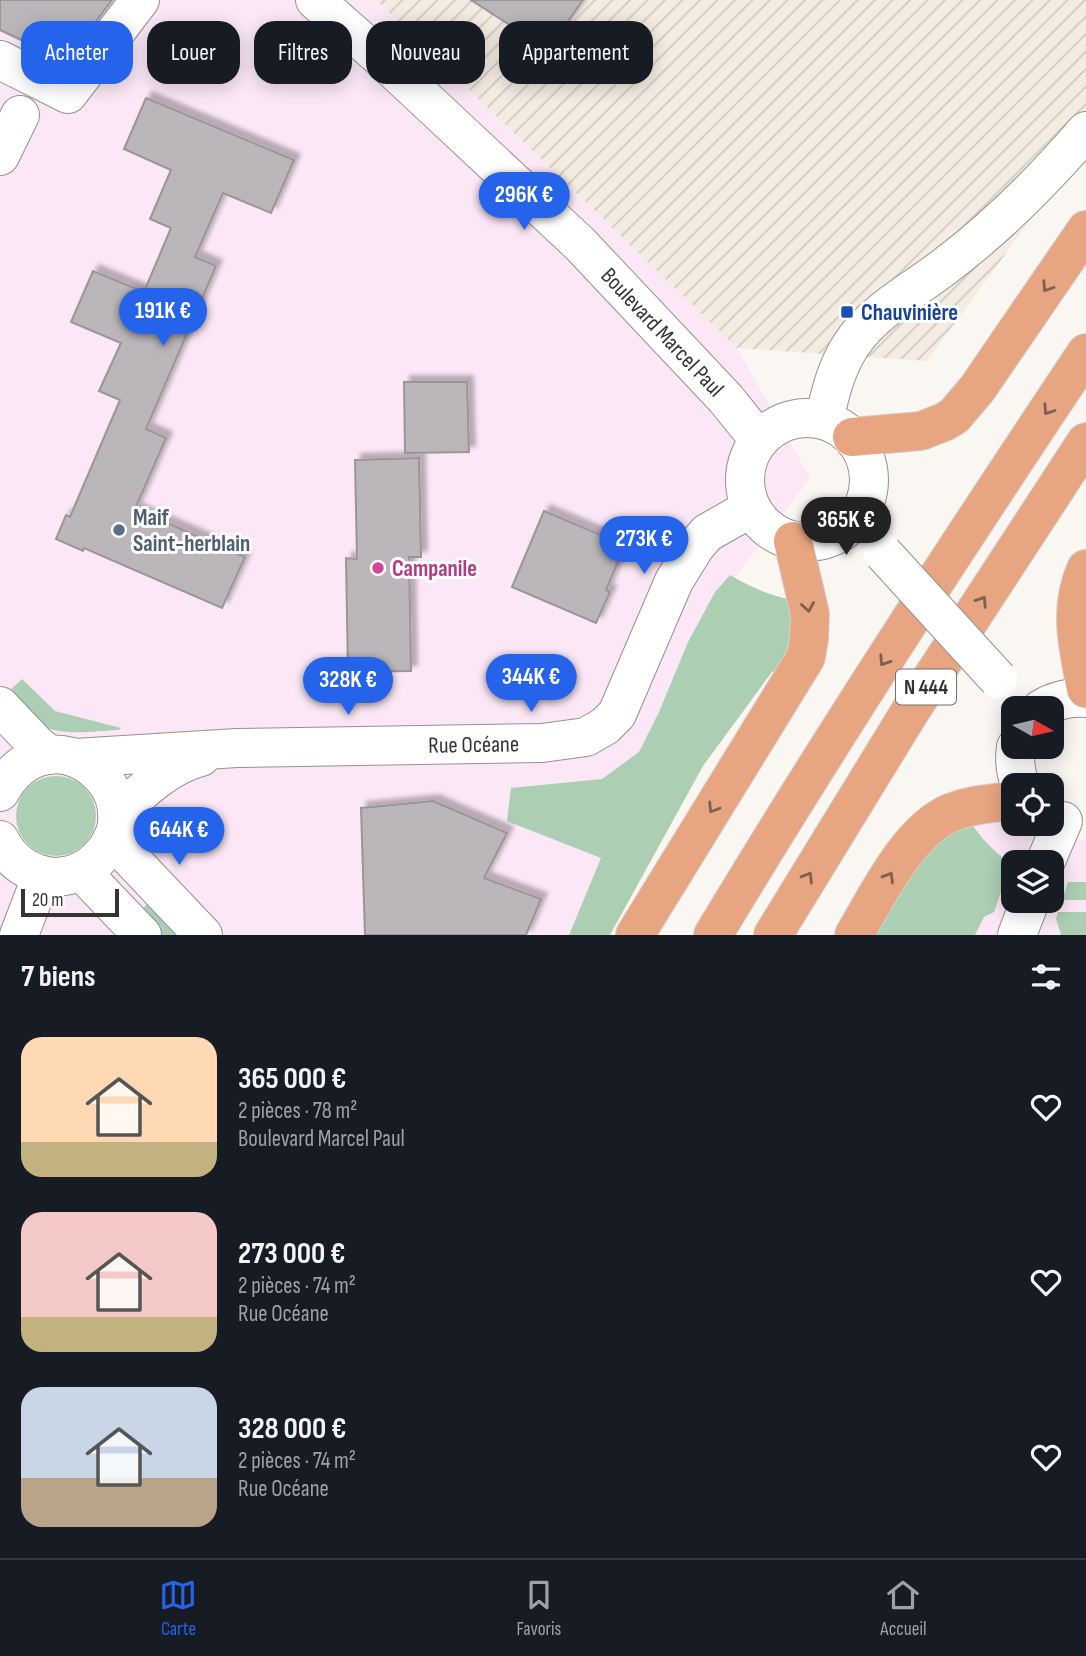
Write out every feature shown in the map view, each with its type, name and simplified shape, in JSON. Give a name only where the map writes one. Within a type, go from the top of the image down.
[{"type":"highway","points":[[838,428],[921,432],[954,416],[977,389],[1086,230]]},
{"type":"highway","name":"N 444","points":[[713,935],[844,723],[1086,353]]},
{"type":"highway","name":"N 444","points":[[773,935],[904,721],[1086,442]]},
{"type":"highway","points":[[635,935],[806,657],[810,614],[793,541]]},
{"type":"highway","points":[[1086,569],[1076,603],[1075,624],[1086,689]]},
{"type":"highway","points":[[854,935],[903,854],[930,826],[948,814],[973,806],[1001,802]]},
{"type":"street","points":[[0,60],[68,94],[140,0]]},
{"type":"street","name":"Boulevard Marcel Paul","points":[[316,0],[580,244],[726,399],[759,440]]},
{"type":"street","points":[[0,156],[20,115]]},
{"type":"street","points":[[838,428],[835,376],[851,345],[885,310],[989,231],[1031,192],[1086,131]]},
{"type":"street","points":[[812,418],[838,428],[865,459],[868,485],[861,510],[845,528],[826,539],[804,542],[780,537],[759,520],[751,508],[745,485],[747,461],[759,440],[789,420],[812,418]]},
{"type":"street","name":"Rue Océane","points":[[62,756],[237,748],[542,743],[586,737],[605,726],[618,714],[674,581],[695,547],[707,533],[751,508]]},
{"type":"street","points":[[853,521],[1014,696]]},
{"type":"street","points":[[1064,699],[1086,698]]},
{"type":"street","points":[[0,706],[36,744],[91,766],[105,779],[113,796],[114,827],[203,935]]},
{"type":"street","name":"Rue Océane","points":[[82,871],[103,855],[114,827],[144,789],[170,770],[191,760],[237,748]]},
{"type":"street","points":[[0,792],[10,776],[31,760],[62,756]]},
{"type":"street","points":[[1052,850],[1067,820]]},
{"type":"street","points":[[1,850],[22,866],[42,875],[62,877],[82,871],[142,935]]},
{"type":"street","points":[[19,935],[42,875]]},
{"type":"street","points":[[1017,935],[1025,913]]},
{"type":"shaded area","points":[[0,0],[376,0],[398,21],[366,21],[366,84],[463,84],[737,348],[810,478],[727,589],[601,858],[569,935],[0,935]]},
{"type":"shaded area","points":[[376,0],[1086,0],[1086,144],[927,361],[737,348],[463,84],[485,84],[485,21],[398,21]]},
{"type":"shaded area","points":[[991,820],[1001,822],[1001,836],[1064,835],[1086,840],[1086,935],[863,935],[925,839]]},
{"type":"green space","points":[[730,575],[760,590],[792,600],[792,640],[783,666],[772,672],[703,766],[610,935],[569,935],[601,858],[507,821],[511,788],[602,779],[639,752],[688,642],[715,592]]},
{"type":"green space","points":[[22,679],[55,711],[121,728],[64,732],[43,726],[30,718],[6,694]]},
{"type":"green space","points":[[56,776],[71,779],[84,788],[93,801],[96,816],[93,831],[84,844],[71,853],[56,856],[41,853],[28,844],[19,831],[16,816],[19,801],[28,788],[41,779]]},
{"type":"green space","points":[[968,819],[1001,856],[1001,892],[994,912],[984,917],[975,935],[875,935],[915,858]]},
{"type":"green space","points":[[1068,882],[1086,882],[1086,900],[1064,900]]},
{"type":"green space","points":[[149,902],[181,935],[162,935],[140,912]]},
{"type":"green space","points":[[1086,912],[1086,935],[1061,935],[1056,919],[1058,913]]},
{"type":"building","points":[[0,0],[112,0],[96,21],[21,21],[21,40],[0,30]]},
{"type":"building","points":[[471,0],[583,0],[568,21],[503,21]]},
{"type":"building","points":[[146,98],[294,160],[271,213],[223,193],[195,257],[216,266],[146,429],[166,438],[135,509],[245,557],[222,608],[84,548],[83,551],[56,539],[66,515],[70,517],[120,400],[99,391],[121,343],[71,322],[93,271],[144,292],[171,228],[150,219],[171,170],[124,149]]},
{"type":"building","points":[[404,382],[467,382],[469,452],[405,453]]},
{"type":"building","points":[[419,458],[421,557],[409,557],[411,671],[348,672],[346,558],[357,559],[355,460]]},
{"type":"building","points":[[544,511],[615,541],[612,547],[622,552],[606,590],[610,592],[596,623],[512,587]]},
{"type":"building","points":[[433,801],[507,833],[484,878],[541,899],[526,935],[365,935],[361,808]]},
{"type":"place","name":"Chauvinière","points":[[847,312]]},
{"type":"place","name":"Maif Saint-herblain","points":[[119,530]]},
{"type":"place","name":"Campanile","points":[[378,568]]}]
